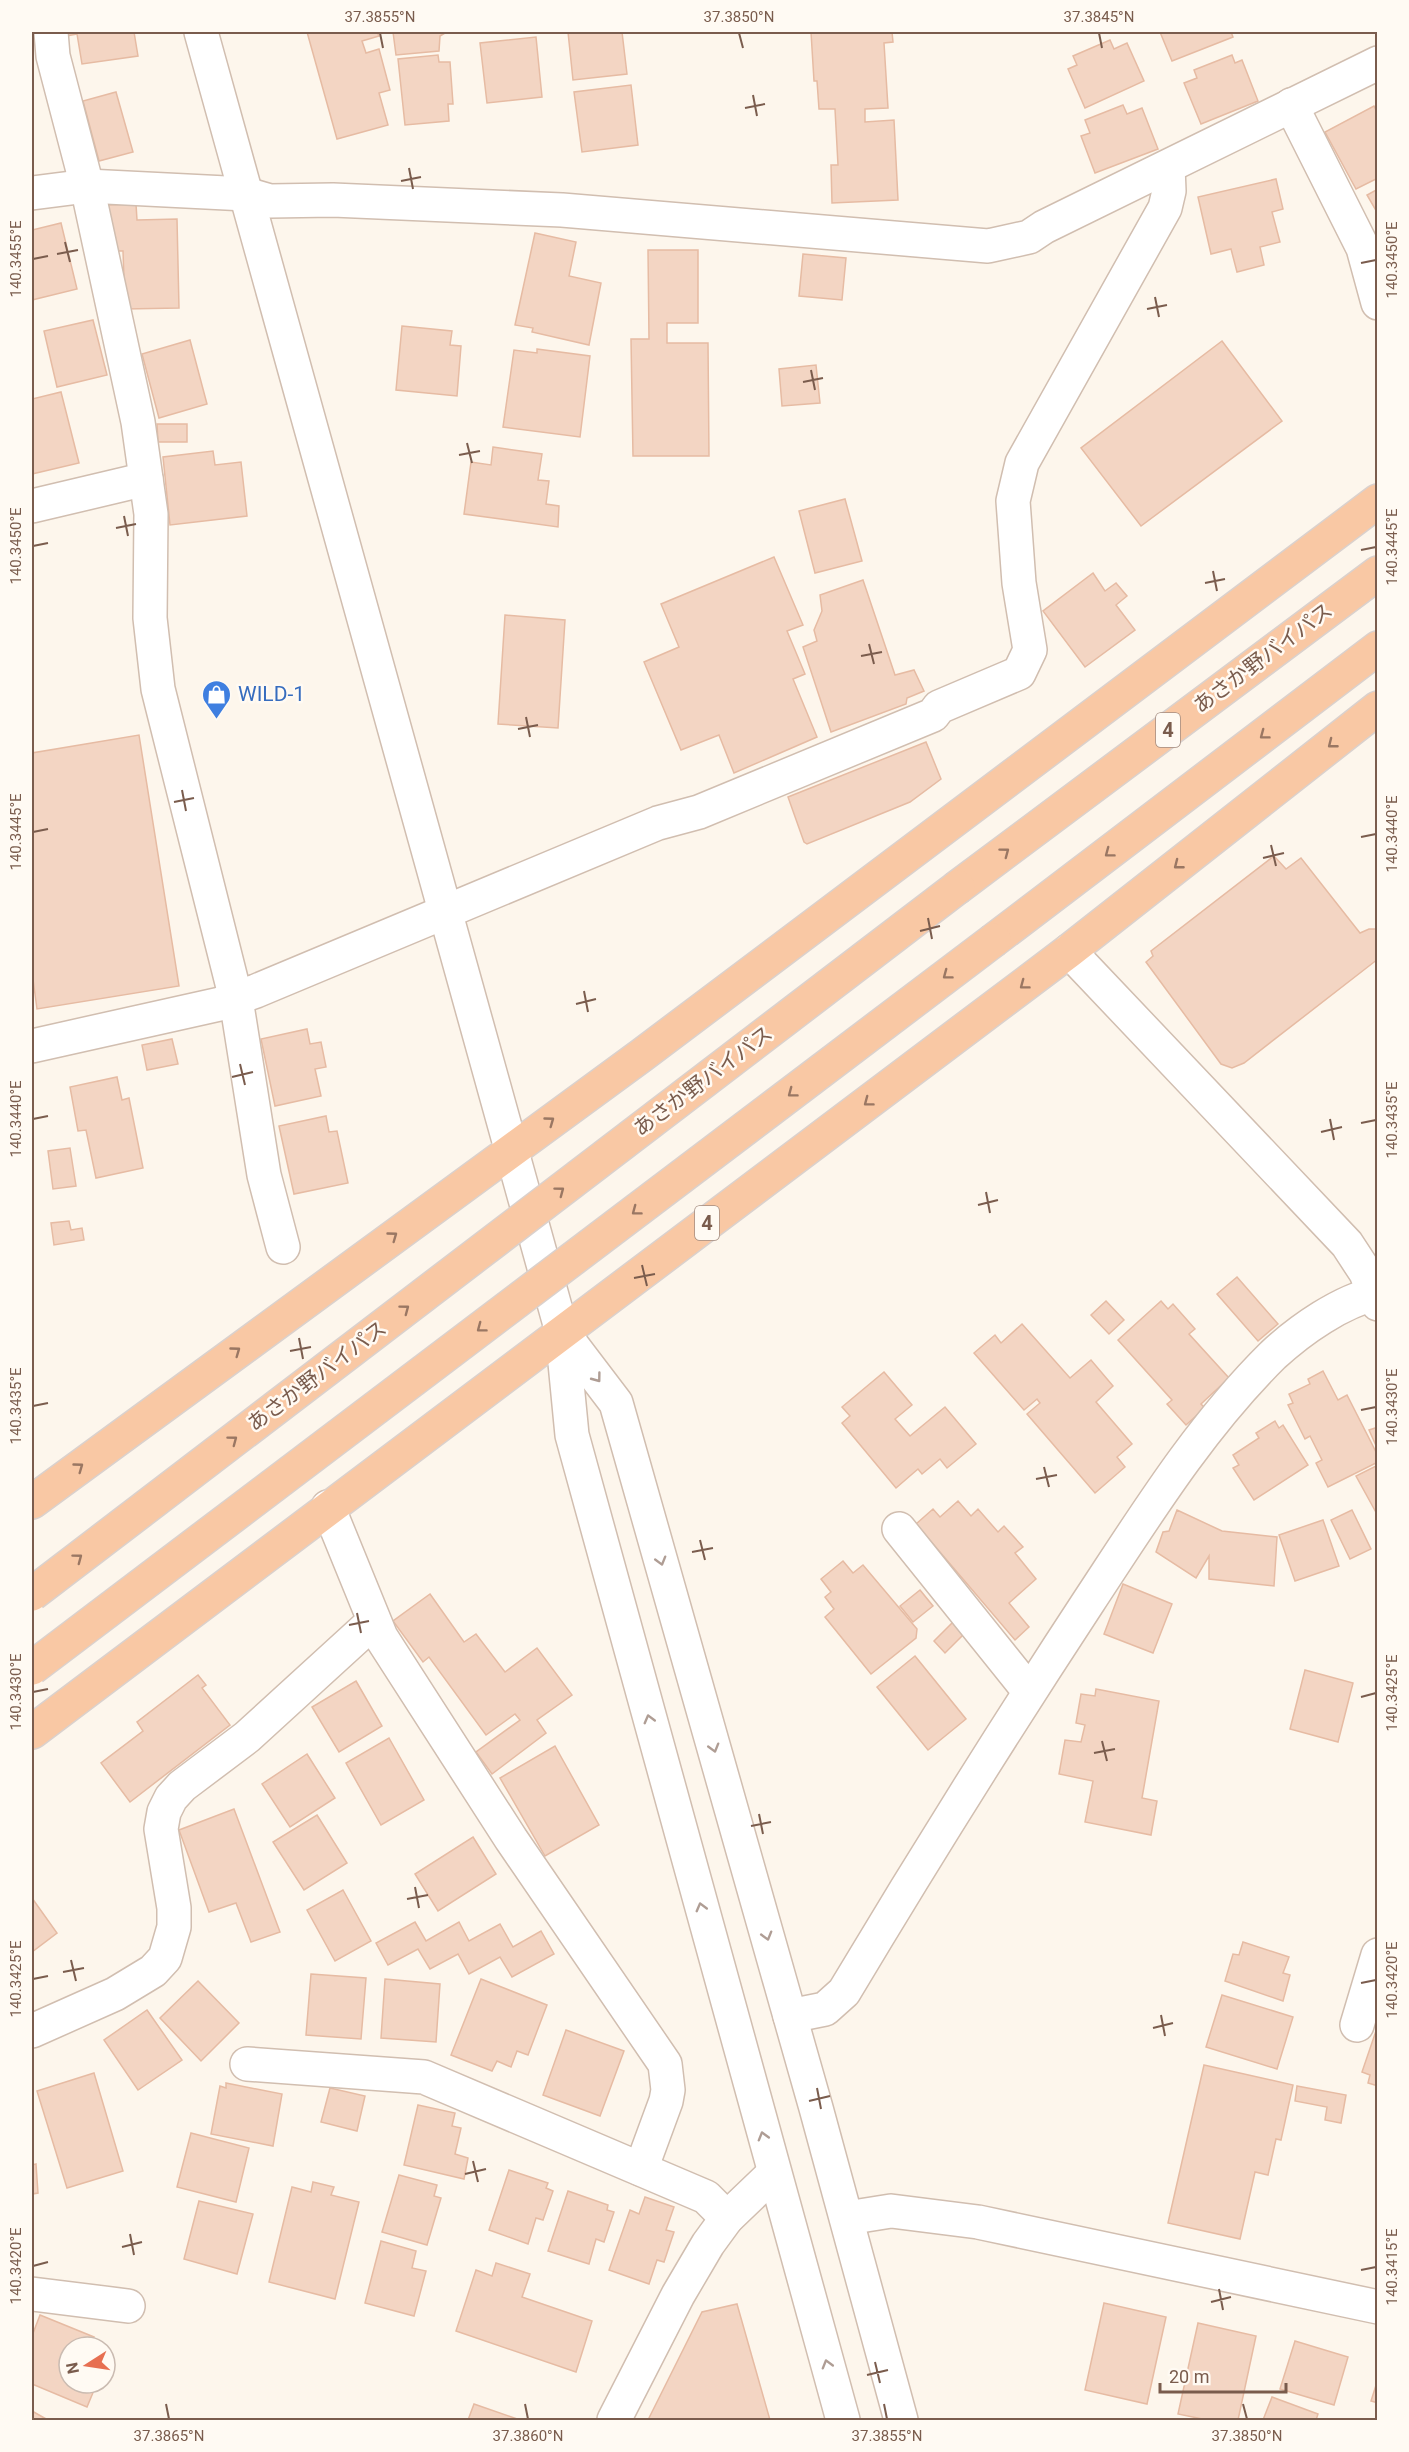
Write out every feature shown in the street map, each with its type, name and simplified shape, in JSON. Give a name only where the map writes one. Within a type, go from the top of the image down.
[{"type":"highway","points":[[32,1502],[642,1055],[1377,501]]},
{"type":"highway","name":"あさか野バイパス","points":[[32,1594],[958,887],[1377,573]]},
{"type":"highway","points":[[32,1668],[1377,648]]},
{"type":"highway","name":"4","points":[[32,1732],[1069,951],[1377,708]]},
{"type":"street","points":[[51,32],[53,56],[87,186],[138,423],[151,514],[153,660],[158,689],[236,999],[264,1175],[283,1246]]},
{"type":"street","points":[[201,32],[448,913],[562,1332],[572,1435],[773,2174],[843,2421]]},
{"type":"street","points":[[32,193],[87,186],[246,194],[270,201],[333,201],[561,210],[988,246],[1029,237],[1044,227],[1377,63]]},
{"type":"street","points":[[1292,105],[1364,248],[1377,303]]},
{"type":"street","points":[[32,1046],[236,999],[448,913],[658,823],[699,812],[933,715],[939,707],[1019,673],[1030,650],[1019,583],[1013,501],[1022,463],[1165,208],[1169,191],[1168,167]]},
{"type":"street","points":[[32,506],[146,479]]},
{"type":"street","points":[[790,2016],[825,2009],[844,1992],[1029,1691],[1178,1466],[1274,1354],[1322,1319],[1376,1297],[1366,1273],[1347,1245],[1069,951]]},
{"type":"street","points":[[562,1332],[616,1403],[847,2218],[901,2421]]},
{"type":"street","points":[[328,1507],[373,1622],[505,1829],[665,2064],[668,2090],[666,2101],[641,2169]]},
{"type":"street","points":[[899,1529],[1029,1691]]},
{"type":"street","points":[[32,2031],[115,1994],[153,1971],[165,1958],[174,1927],[174,1908],[161,1829],[164,1812],[171,1798],[182,1786],[247,1737],[373,1622]]},
{"type":"street","points":[[1358,2025],[1377,1955]]},
{"type":"street","points":[[247,2064],[424,2077],[706,2197],[727,2218]]},
{"type":"street","points":[[614,2421],[678,2295],[708,2244],[727,2218],[773,2174]]},
{"type":"street","points":[[847,2218],[891,2211],[978,2222],[1377,2307]]},
{"type":"street","points":[[32,2294],[128,2306]]},
{"type":"building","points":[[66,32],[134,32],[138,56],[82,64],[77,34],[66,36]]},
{"type":"building","points":[[307,32],[377,32],[379,36],[362,41],[366,53],[379,49],[390,90],[379,93],[388,125],[337,139]]},
{"type":"building","points":[[393,32],[445,33],[440,36],[439,51],[396,55]]},
{"type":"building","points":[[568,32],[622,32],[627,74],[573,80]]},
{"type":"building","points":[[811,32],[892,32],[893,42],[884,43],[888,108],[865,109],[865,122],[894,120],[898,200],[832,203],[831,165],[838,165],[835,109],[819,109],[817,81],[814,81]]},
{"type":"building","points":[[1160,32],[1231,32],[1233,37],[1172,61]]},
{"type":"building","points":[[536,37],[542,97],[487,103],[480,43]]},
{"type":"building","points":[[1110,40],[1114,49],[1127,43],[1144,81],[1085,108],[1068,69],[1077,65],[1073,56]]},
{"type":"building","points":[[438,55],[439,62],[450,62],[453,104],[448,104],[449,121],[405,125],[398,59]]},
{"type":"building","points":[[1232,55],[1235,63],[1242,60],[1258,101],[1201,124],[1184,83],[1197,78],[1194,70]]},
{"type":"building","points":[[631,85],[638,145],[582,152],[574,92]]},
{"type":"building","points":[[116,92],[133,152],[99,161],[83,101]]},
{"type":"building","points":[[1123,105],[1127,114],[1142,108],[1158,149],[1095,173],[1081,136],[1090,133],[1085,120]]},
{"type":"building","points":[[1374,106],[1378,114],[1378,178],[1356,189],[1325,132]]},
{"type":"building","points":[[1276,179],[1283,209],[1272,212],[1280,242],[1260,247],[1264,265],[1237,272],[1231,249],[1211,254],[1198,197]]},
{"type":"building","points":[[1378,189],[1378,214],[1367,195]]},
{"type":"building","points":[[136,204],[137,220],[177,219],[179,308],[125,309],[123,251],[108,251],[107,205]]},
{"type":"building","points":[[61,223],[77,289],[32,300],[32,230]]},
{"type":"building","points":[[535,233],[576,242],[569,276],[601,283],[589,345],[532,332],[533,328],[515,325]]},
{"type":"building","points":[[648,250],[698,250],[698,323],[667,323],[667,343],[708,343],[709,456],[633,456],[631,339],[649,339]]},
{"type":"building","points":[[803,254],[846,258],[842,300],[799,296]]},
{"type":"building","points":[[93,320],[107,375],[57,387],[44,331]]},
{"type":"building","points":[[402,326],[452,331],[450,345],[461,346],[457,396],[396,390]]},
{"type":"building","points":[[190,340],[207,404],[159,418],[142,354]]},
{"type":"building","points":[[1222,341],[1282,421],[1141,526],[1081,448]]},
{"type":"building","points":[[537,349],[590,356],[580,437],[503,427],[514,350],[537,353]]},
{"type":"building","points":[[816,365],[820,403],[782,406],[779,369]]},
{"type":"building","points":[[61,392],[79,463],[32,474],[32,399]]},
{"type":"building","points":[[157,424],[187,424],[187,442],[158,442]]},
{"type":"building","points":[[493,447],[542,454],[538,480],[549,481],[546,504],[559,506],[558,527],[464,514],[471,462],[491,465]]},
{"type":"building","points":[[213,451],[215,465],[241,462],[247,516],[170,525],[163,457]]},
{"type":"building","points":[[845,499],[862,561],[815,573],[799,511]]},
{"type":"building","points":[[774,557],[803,625],[787,631],[805,674],[793,679],[817,737],[734,773],[719,735],[681,750],[644,662],[679,647],[661,604]]},
{"type":"building","points":[[1093,573],[1105,591],[1116,583],[1127,596],[1116,605],[1135,630],[1085,667],[1043,611]]},
{"type":"building","points":[[863,580],[895,675],[914,670],[924,691],[907,698],[906,704],[831,732],[803,647],[817,641],[814,630],[822,611],[820,595]]},
{"type":"building","points":[[505,615],[565,620],[558,728],[498,724]]},
{"type":"building","points":[[139,735],[179,986],[37,1009],[32,972],[32,753]]},
{"type":"building","points":[[926,742],[941,779],[910,802],[807,844],[804,842],[788,797]]},
{"type":"building","points":[[1274,856],[1286,869],[1301,858],[1360,933],[1369,929],[1378,929],[1378,959],[1244,1063],[1232,1068],[1221,1064],[1146,962],[1153,956],[1151,951]]},
{"type":"building","points":[[307,1029],[310,1044],[321,1042],[326,1067],[315,1069],[321,1096],[275,1106],[261,1039]]},
{"type":"building","points":[[172,1039],[178,1064],[147,1070],[142,1045]]},
{"type":"building","points":[[117,1077],[122,1100],[129,1098],[143,1168],[96,1178],[86,1130],[78,1131],[70,1087]]},
{"type":"building","points":[[326,1116],[329,1132],[337,1131],[348,1183],[294,1194],[279,1126]]},
{"type":"building","points":[[70,1148],[76,1186],[53,1189],[48,1151]]},
{"type":"building","points":[[69,1221],[71,1230],[82,1228],[84,1240],[54,1245],[51,1223]]},
{"type":"building","points":[[1237,1277],[1278,1324],[1258,1341],[1217,1294]]},
{"type":"building","points":[[1106,1301],[1124,1320],[1109,1334],[1091,1315]]},
{"type":"building","points":[[1161,1301],[1168,1309],[1173,1304],[1195,1329],[1189,1334],[1229,1378],[1201,1404],[1205,1408],[1186,1425],[1167,1404],[1172,1400],[1118,1340]]},
{"type":"building","points":[[1022,1324],[1070,1378],[1091,1360],[1113,1386],[1096,1402],[1132,1444],[1117,1457],[1125,1467],[1095,1493],[1027,1414],[1040,1403],[1037,1399],[1024,1410],[974,1353],[995,1335],[1001,1343]]},
{"type":"building","points":[[1323,1371],[1338,1400],[1347,1395],[1378,1456],[1378,1462],[1328,1487],[1316,1463],[1322,1460],[1310,1436],[1305,1439],[1288,1405],[1293,1403],[1289,1394],[1310,1384],[1308,1379]]},
{"type":"building","points":[[884,1372],[912,1405],[895,1419],[910,1436],[945,1407],[976,1444],[947,1468],[940,1459],[922,1474],[918,1469],[896,1488],[842,1423],[850,1416],[842,1407]]},
{"type":"building","points":[[1275,1421],[1279,1428],[1283,1425],[1308,1465],[1254,1500],[1233,1468],[1239,1465],[1233,1455],[1259,1438],[1256,1433]]},
{"type":"building","points":[[1378,1427],[1378,1450],[1369,1430]]},
{"type":"building","points":[[1378,1465],[1378,1516],[1356,1476]]},
{"type":"building","points":[[958,1501],[971,1516],[978,1509],[998,1532],[1004,1526],[1023,1547],[1015,1553],[1036,1579],[1009,1603],[1029,1627],[1015,1640],[916,1524],[933,1509],[940,1517]]},
{"type":"building","points":[[1177,1510],[1222,1531],[1277,1537],[1274,1586],[1209,1579],[1209,1556],[1196,1578],[1156,1552],[1163,1532],[1169,1531]]},
{"type":"building","points":[[1352,1510],[1371,1549],[1350,1559],[1331,1520]]},
{"type":"building","points":[[1323,1520],[1339,1566],[1295,1581],[1279,1535]]},
{"type":"building","points":[[843,1561],[853,1573],[863,1565],[917,1629],[916,1638],[871,1674],[825,1617],[834,1609],[825,1597],[831,1592],[821,1579]]},
{"type":"building","points":[[1123,1584],[1172,1604],[1153,1653],[1104,1634]]},
{"type":"building","points":[[920,1590],[933,1606],[913,1622],[900,1606]]},
{"type":"building","points":[[430,1594],[464,1642],[476,1634],[505,1672],[537,1648],[572,1695],[537,1720],[546,1733],[492,1774],[476,1752],[520,1720],[515,1714],[486,1735],[429,1657],[423,1662],[393,1621]]},
{"type":"building","points":[[954,1621],[966,1632],[945,1653],[934,1641]]},
{"type":"building","points":[[915,1656],[966,1719],[928,1750],[877,1687]]},
{"type":"building","points":[[1305,1670],[1353,1683],[1338,1742],[1290,1729]]},
{"type":"building","points":[[198,1675],[206,1685],[202,1688],[230,1725],[130,1802],[101,1763],[143,1731],[137,1722]]},
{"type":"building","points":[[356,1681],[382,1726],[339,1752],[312,1707]]},
{"type":"building","points":[[1096,1689],[1159,1701],[1142,1798],[1157,1801],[1151,1835],[1085,1822],[1093,1781],[1059,1774],[1065,1740],[1081,1742],[1085,1725],[1076,1723],[1081,1694],[1095,1696]]},
{"type":"building","points":[[389,1738],[424,1800],[381,1825],[346,1763]]},
{"type":"building","points":[[555,1746],[599,1825],[545,1856],[500,1778]]},
{"type":"building","points":[[307,1754],[335,1798],[290,1827],[262,1784]]},
{"type":"building","points":[[234,1809],[280,1932],[251,1942],[236,1903],[209,1912],[179,1830]]},
{"type":"building","points":[[317,1815],[347,1863],[304,1890],[273,1842]]},
{"type":"building","points":[[473,1837],[496,1874],[438,1911],[415,1874]]},
{"type":"building","points":[[343,1890],[371,1941],[335,1961],[307,1910]]},
{"type":"building","points":[[32,1898],[57,1933],[32,1952]]},
{"type":"building","points":[[415,1922],[426,1941],[459,1922],[469,1941],[500,1924],[513,1947],[541,1931],[554,1954],[512,1977],[500,1957],[469,1974],[458,1954],[430,1969],[418,1949],[388,1965],[376,1943]]},
{"type":"building","points":[[1243,1942],[1289,1957],[1283,1973],[1290,1975],[1283,2001],[1225,1981],[1233,1954],[1239,1955]]},
{"type":"building","points":[[311,1974],[366,1978],[361,2039],[306,2035]]},
{"type":"building","points":[[385,1979],[440,1984],[436,2042],[381,2038]]},
{"type":"building","points":[[481,1979],[547,2005],[528,2055],[517,2051],[511,2067],[497,2061],[492,2071],[451,2055]]},
{"type":"building","points":[[198,1981],[239,2023],[201,2061],[160,2018]]},
{"type":"building","points":[[1222,1995],[1293,2017],[1277,2069],[1206,2047]]},
{"type":"building","points":[[147,2010],[182,2060],[138,2090],[104,2040]]},
{"type":"building","points":[[1378,2025],[1378,2086],[1368,2083],[1370,2075],[1362,2072]]},
{"type":"building","points":[[566,2030],[624,2051],[600,2116],[543,2095]]},
{"type":"building","points":[[1204,2065],[1293,2085],[1281,2140],[1276,2139],[1268,2175],[1255,2172],[1240,2239],[1168,2223]]},
{"type":"building","points":[[94,2073],[123,2171],[67,2188],[37,2091]]},
{"type":"building","points":[[226,2083],[282,2094],[273,2146],[211,2134],[220,2086],[226,2088]]},
{"type":"building","points":[[1297,2086],[1346,2095],[1341,2123],[1325,2120],[1327,2107],[1295,2101]]},
{"type":"building","points":[[330,2088],[365,2096],[357,2131],[321,2122]]},
{"type":"building","points":[[418,2105],[455,2113],[452,2126],[461,2128],[455,2154],[468,2158],[464,2179],[404,2165]]},
{"type":"building","points":[[191,2133],[249,2148],[236,2202],[177,2187]]},
{"type":"building","points":[[36,2164],[38,2193],[32,2194],[32,2165]]},
{"type":"building","points":[[509,2170],[548,2183],[546,2188],[553,2191],[543,2220],[536,2218],[528,2244],[489,2230]]},
{"type":"building","points":[[399,2175],[437,2185],[434,2196],[441,2198],[427,2245],[382,2232]]},
{"type":"building","points":[[313,2182],[334,2187],[331,2195],[359,2202],[335,2299],[269,2282],[292,2187],[311,2192]]},
{"type":"building","points":[[568,2191],[608,2205],[607,2210],[614,2212],[604,2242],[596,2239],[589,2264],[548,2251]]},
{"type":"building","points":[[645,2197],[674,2207],[666,2230],[674,2232],[664,2262],[657,2260],[649,2284],[609,2270],[630,2210],[639,2214]]},
{"type":"building","points":[[199,2201],[253,2214],[237,2274],[184,2259]]},
{"type":"building","points":[[381,2241],[416,2251],[412,2268],[426,2271],[414,2316],[365,2303]]},
{"type":"building","points":[[496,2263],[530,2274],[522,2297],[592,2321],[576,2372],[456,2331],[476,2270],[492,2276]]},
{"type":"building","points":[[1104,2303],[1166,2317],[1147,2404],[1085,2390]]},
{"type":"building","points":[[737,2304],[770,2420],[648,2420],[702,2312]]},
{"type":"building","points":[[40,2315],[89,2335],[57,2335],[57,2394],[32,2384],[32,2336]]},
{"type":"building","points":[[1198,2323],[1256,2336],[1238,2420],[1207,2420],[1178,2414]]},
{"type":"building","points":[[1295,2341],[1348,2357],[1334,2405],[1280,2389]]},
{"type":"building","points":[[1378,2379],[1378,2403],[1371,2401]]},
{"type":"building","points":[[58,2395],[92,2395],[87,2407]]},
{"type":"building","points":[[1272,2397],[1318,2414],[1316,2420],[1263,2420]]},
{"type":"building","points":[[474,2404],[520,2420],[468,2420]]},
{"type":"building","points":[[32,2411],[48,2420],[32,2420]]},
{"type":"place","name":"WILD-1","points":[[217,720]]}]
